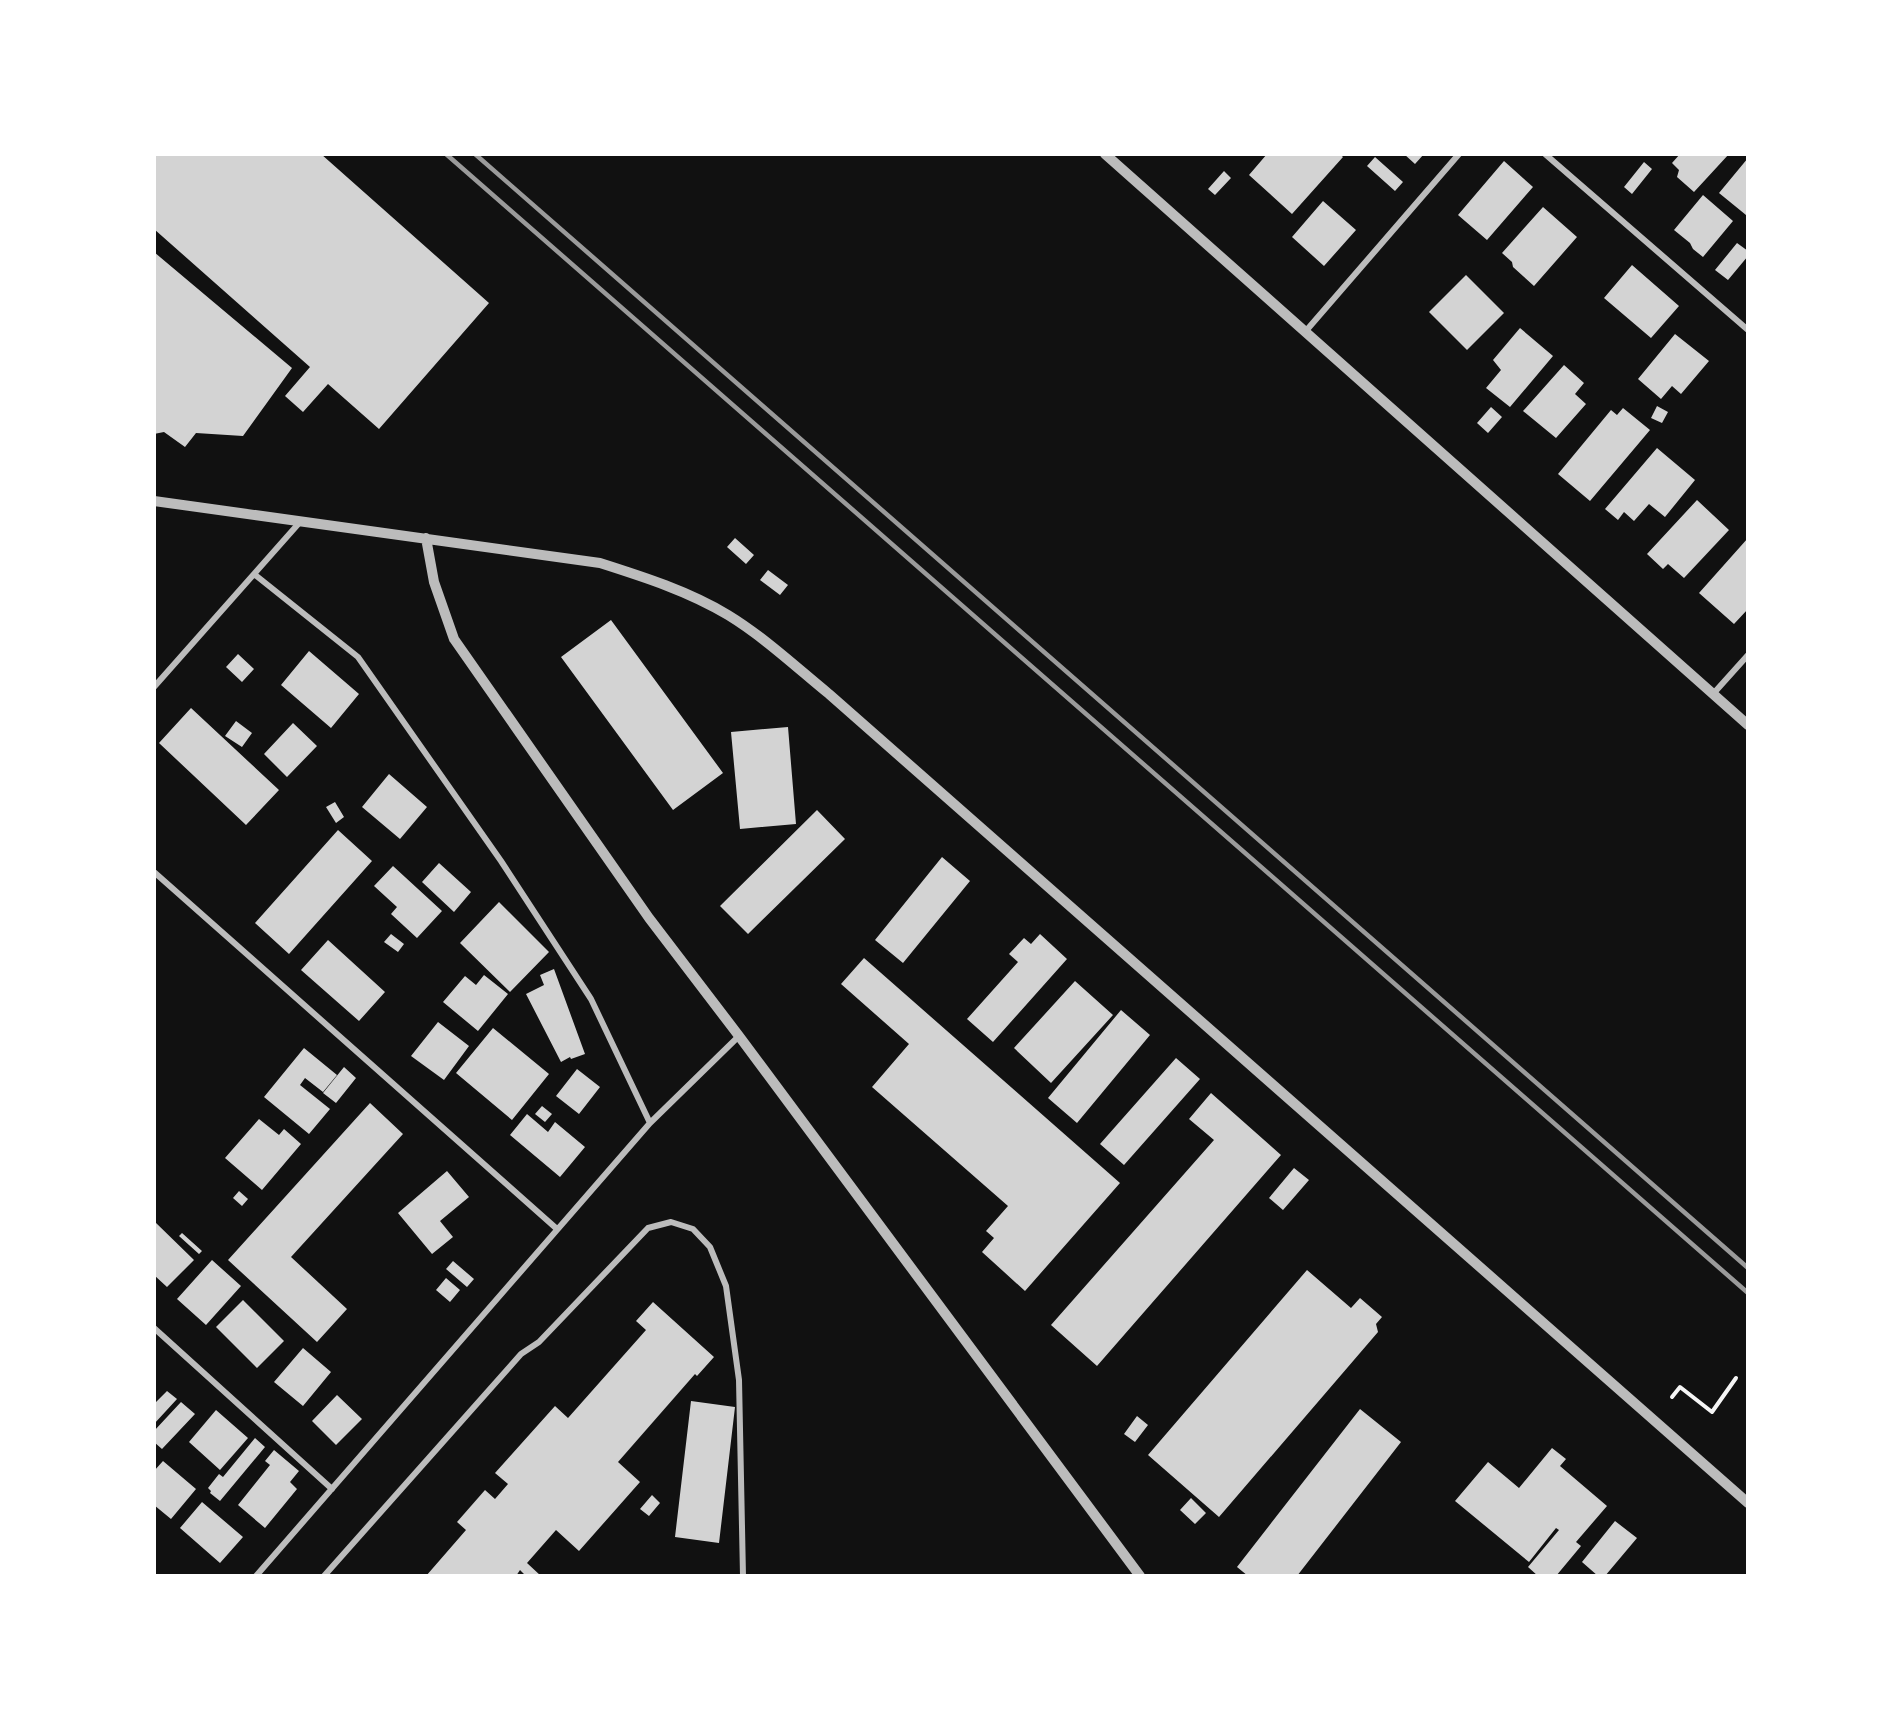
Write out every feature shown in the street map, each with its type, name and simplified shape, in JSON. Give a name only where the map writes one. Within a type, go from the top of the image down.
[{"type":"street","points":[[1104,154],[1748,725]]},
{"type":"street","points":[[1305,332],[1459,154]]},
{"type":"street","points":[[1545,154],[1748,330]]},
{"type":"street","points":[[154,501],[600,563],[637,574],[691,595],[728,615],[764,639],[847,710],[1748,1503]]},
{"type":"street","points":[[154,687],[300,522]]},
{"type":"street","points":[[426,538],[434,582],[453,639],[649,918],[1140,1575]]},
{"type":"street","points":[[254,574],[358,657],[501,861],[591,999],[650,1123]]},
{"type":"street","points":[[1713,694],[1748,655]]},
{"type":"street","points":[[154,872],[557,1229]]},
{"type":"street","points":[[256,1575],[650,1123],[739,1036]]},
{"type":"street","points":[[324,1575],[521,1354],[539,1342],[648,1228],[671,1222],[693,1229],[710,1247],[726,1286],[739,1380],[743,1575]]},
{"type":"street","points":[[154,1328],[332,1489]]},
{"type":"path","points":[[1672,1397],[1680,1387],[1712,1412],[1736,1378]]},
{"type":"building","points":[[157,154],[321,154],[489,303],[379,429],[328,384],[303,412],[285,396],[310,367],[154,229],[154,157]]},
{"type":"building","points":[[1267,154],[1340,154],[1343,157],[1292,214],[1249,175]]},
{"type":"building","points":[[1404,154],[1424,154],[1415,164]]},
{"type":"building","points":[[1680,154],[1729,154],[1694,192],[1677,177],[1679,170],[1672,163]]},
{"type":"building","points":[[1375,157],[1403,182],[1395,191],[1367,166]]},
{"type":"building","points":[[1748,158],[1748,212],[1746,215],[1719,193]]},
{"type":"building","points":[[1504,161],[1533,187],[1487,240],[1458,215]]},
{"type":"building","points":[[1644,162],[1652,169],[1632,194],[1624,187]]},
{"type":"building","points":[[1224,171],[1231,178],[1215,195],[1208,189]]},
{"type":"building","points":[[1703,195],[1733,221],[1703,257],[1674,230]]},
{"type":"building","points":[[1323,201],[1356,230],[1324,266],[1292,237]]},
{"type":"building","points":[[1543,207],[1577,237],[1534,286],[1513,267],[1512,262],[1502,253]]},
{"type":"building","points":[[1737,243],[1748,251],[1748,256],[1728,280],[1715,270]]},
{"type":"building","points":[[154,252],[292,368],[243,436],[196,433],[185,447],[164,432],[154,434]]},
{"type":"building","points":[[1632,265],[1679,306],[1651,338],[1604,298]]},
{"type":"building","points":[[1466,275],[1504,313],[1467,350],[1429,312]]},
{"type":"building","points":[[1520,328],[1553,356],[1510,407],[1486,388],[1501,370],[1493,360]]},
{"type":"building","points":[[1675,334],[1709,361],[1681,394],[1672,386],[1661,399],[1638,379]]},
{"type":"building","points":[[1564,365],[1584,383],[1575,394],[1586,404],[1556,438],[1523,411]]},
{"type":"building","points":[[1657,406],[1668,412],[1662,423],[1651,418]]},
{"type":"building","points":[[1491,407],[1502,417],[1488,433],[1477,423]]},
{"type":"building","points":[[1623,408],[1650,430],[1590,501],[1558,474],[1611,410],[1617,415]]},
{"type":"building","points":[[1657,448],[1695,480],[1665,517],[1649,504],[1634,521],[1624,512],[1618,520],[1605,509]]},
{"type":"building","points":[[1697,500],[1729,530],[1684,578],[1668,564],[1663,569],[1647,554]]},
{"type":"building","points":[[735,538],[754,555],[746,564],[727,547]]},
{"type":"building","points":[[1748,538],[1748,609],[1734,624],[1699,593]]},
{"type":"building","points":[[768,570],[788,585],[780,595],[760,580]]},
{"type":"building","points":[[611,620],[723,773],[673,810],[561,657]]},
{"type":"building","points":[[309,651],[359,694],[331,728],[281,685]]},
{"type":"building","points":[[238,654],[254,669],[242,682],[226,667]]},
{"type":"building","points":[[191,708],[279,790],[246,825],[159,743]]},
{"type":"building","points":[[236,721],[252,733],[242,747],[225,736]]},
{"type":"building","points":[[293,723],[317,746],[287,777],[264,754]]},
{"type":"building","points":[[788,727],[796,824],[740,829],[731,732]]},
{"type":"building","points":[[389,774],[427,807],[400,839],[362,807]]},
{"type":"building","points":[[335,802],[344,817],[336,823],[326,807]]},
{"type":"building","points":[[817,810],[845,839],[748,934],[720,906]]},
{"type":"building","points":[[338,830],[372,861],[289,954],[255,923]]},
{"type":"building","points":[[942,857],[970,881],[903,963],[875,940]]},
{"type":"building","points":[[439,863],[471,892],[454,912],[422,882]]},
{"type":"building","points":[[393,866],[442,911],[417,938],[391,914],[397,907],[374,886]]},
{"type":"building","points":[[499,902],[549,952],[510,992],[460,943]]},
{"type":"building","points":[[391,934],[404,944],[398,952],[384,942]]},
{"type":"building","points":[[1040,934],[1067,959],[993,1042],[967,1019],[1018,962],[1009,954],[1024,938],[1031,944]]},
{"type":"building","points":[[328,940],[385,992],[359,1021],[301,970]]},
{"type":"building","points":[[864,958],[1120,1183],[1025,1291],[982,1252],[994,1238],[986,1231],[1008,1206],[872,1087],[909,1044],[841,984]]},
{"type":"building","points":[[554,969],[585,1054],[571,1059],[570,1057],[561,1062],[526,994],[544,985],[540,975]]},
{"type":"building","points":[[484,975],[508,994],[478,1031],[443,1002],[465,976],[476,985]]},
{"type":"building","points":[[1075,981],[1113,1015],[1051,1083],[1014,1048]]},
{"type":"building","points":[[1121,1010],[1150,1035],[1077,1123],[1048,1098]]},
{"type":"building","points":[[438,1022],[469,1046],[444,1080],[411,1056]]},
{"type":"building","points":[[493,1028],[549,1074],[512,1120],[456,1073]]},
{"type":"building","points":[[304,1048],[337,1075],[323,1092],[305,1078],[300,1085],[330,1109],[309,1134],[264,1097]]},
{"type":"building","points":[[1176,1058],[1200,1079],[1124,1165],[1100,1144]]},
{"type":"building","points":[[344,1067],[356,1078],[336,1103],[323,1093]]},
{"type":"building","points":[[577,1069],[600,1087],[579,1114],[556,1096]]},
{"type":"building","points":[[1211,1093],[1281,1155],[1097,1366],[1051,1325],[1214,1140],[1189,1119]]},
{"type":"building","points":[[370,1103],[403,1134],[291,1257],[347,1309],[317,1342],[228,1260]]},
{"type":"building","points":[[542,1106],[552,1114],[545,1122],[535,1114]]},
{"type":"building","points":[[527,1114],[548,1132],[555,1122],[585,1147],[560,1177],[510,1135]]},
{"type":"building","points":[[259,1119],[279,1135],[284,1129],[301,1144],[262,1190],[225,1158]]},
{"type":"building","points":[[1294,1168],[1309,1180],[1283,1210],[1269,1198]]},
{"type":"building","points":[[447,1171],[469,1197],[440,1221],[453,1237],[432,1254],[398,1213]]},
{"type":"building","points":[[239,1191],[248,1199],[242,1206],[233,1198]]},
{"type":"building","points":[[154,1221],[194,1260],[167,1287],[154,1275]]},
{"type":"building","points":[[182,1233],[202,1251],[199,1254],[179,1236]]},
{"type":"building","points":[[212,1260],[241,1286],[206,1325],[177,1299]]},
{"type":"building","points":[[453,1261],[474,1279],[467,1287],[446,1269]]},
{"type":"building","points":[[1307,1270],[1351,1308],[1360,1298],[1382,1317],[1376,1324],[1378,1332],[1219,1517],[1148,1455]]},
{"type":"building","points":[[446,1278],[460,1290],[450,1302],[436,1290]]},
{"type":"building","points":[[243,1300],[284,1341],[257,1368],[216,1327]]},
{"type":"building","points":[[653,1302],[714,1357],[697,1376],[695,1374],[618,1462],[640,1482],[579,1551],[556,1530],[527,1563],[541,1576],[526,1576],[520,1570],[516,1576],[426,1576],[466,1530],[457,1522],[485,1490],[495,1499],[508,1484],[495,1473],[555,1406],[568,1418],[646,1330],[636,1321]]},
{"type":"building","points":[[303,1348],[331,1372],[303,1406],[274,1382]]},
{"type":"building","points":[[167,1391],[177,1399],[154,1424],[154,1404]]},
{"type":"building","points":[[337,1395],[362,1419],[336,1445],[312,1421]]},
{"type":"building","points":[[691,1401],[735,1407],[719,1543],[675,1537]]},
{"type":"building","points":[[181,1402],[195,1414],[162,1449],[154,1442],[154,1431]]},
{"type":"building","points":[[1360,1409],[1401,1442],[1297,1576],[1248,1576],[1237,1567]]},
{"type":"building","points":[[216,1410],[248,1438],[220,1470],[189,1442]]},
{"type":"building","points":[[1137,1416],[1148,1425],[1135,1442],[1124,1434]]},
{"type":"building","points":[[255,1438],[265,1447],[220,1501],[210,1493],[208,1488],[219,1474],[223,1477]]},
{"type":"building","points":[[1552,1448],[1566,1459],[1560,1466],[1607,1506],[1576,1542],[1581,1546],[1556,1576],[1538,1576],[1528,1567],[1559,1530],[1556,1528],[1529,1562],[1455,1501],[1488,1462],[1519,1488]]},
{"type":"building","points":[[274,1450],[299,1471],[290,1482],[297,1489],[265,1528],[238,1505],[270,1465],[265,1461]]},
{"type":"building","points":[[163,1461],[196,1489],[171,1519],[154,1505],[154,1471]]},
{"type":"building","points":[[652,1495],[660,1503],[649,1516],[640,1509]]},
{"type":"building","points":[[1191,1498],[1206,1513],[1195,1524],[1180,1510]]},
{"type":"building","points":[[202,1502],[243,1537],[220,1563],[180,1528]]},
{"type":"building","points":[[1615,1521],[1637,1538],[1605,1576],[1598,1576],[1582,1562]]},
{"type":"railway","points":[[446,154],[1748,1293]]},
{"type":"railway","points":[[475,154],[1748,1268]]}]
